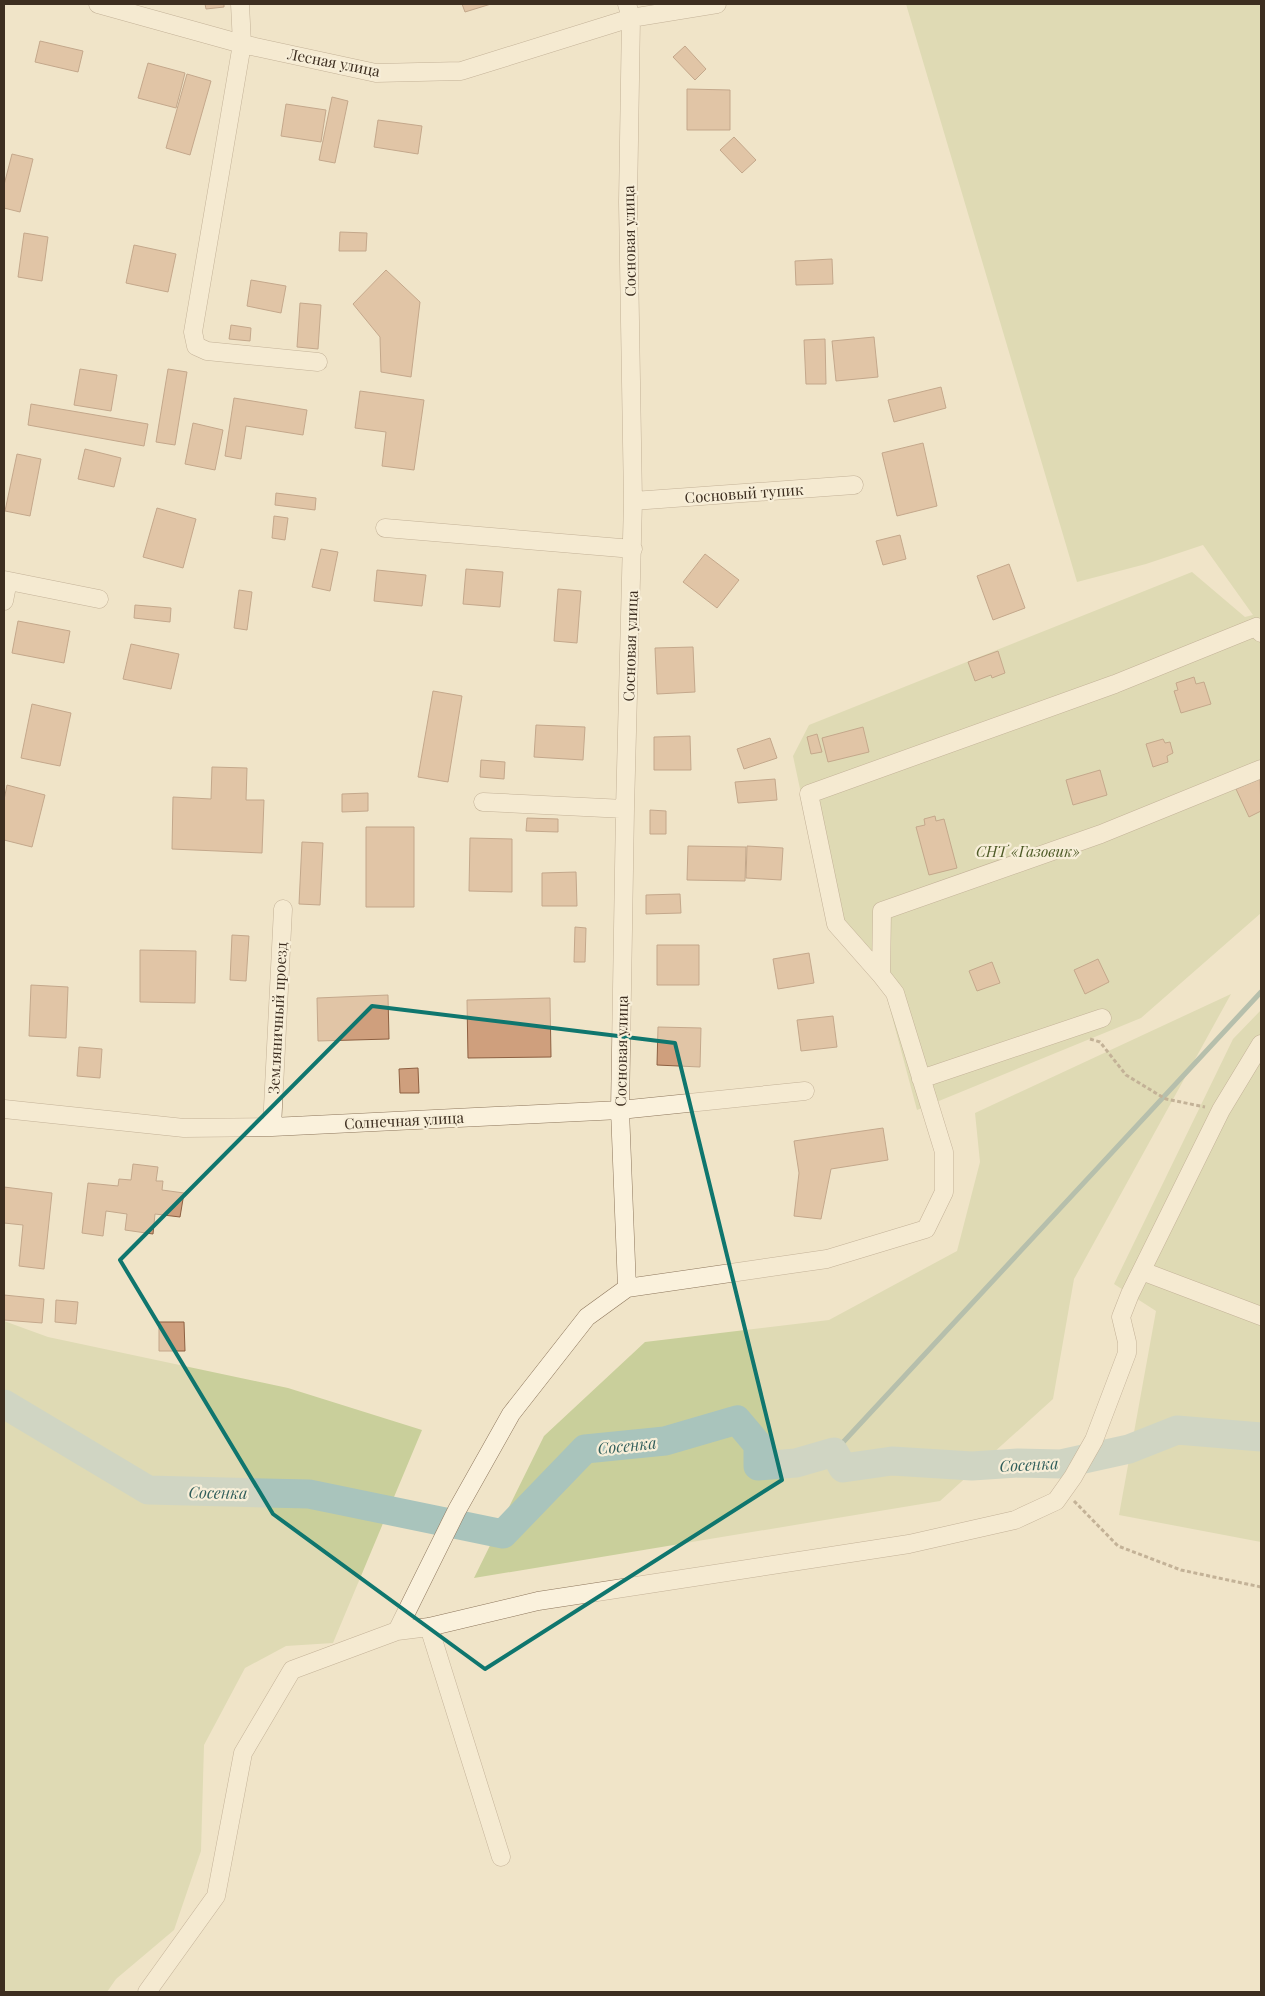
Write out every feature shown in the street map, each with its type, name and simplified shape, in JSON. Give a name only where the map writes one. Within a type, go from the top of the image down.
[{"type":"lane","name":"Лесная улица","points":[[98,4],[242,44],[376,73],[461,71],[629,11],[717,4]]},
{"type":"lane","points":[[240,4],[242,44],[193,332],[196,346],[207,351],[318,362]]},
{"type":"lane","name":"Сосновая улица","points":[[628,1288],[620,1110],[625,808],[633,549],[628,202],[629,11]]},
{"type":"lane","name":"Сосновый тупик","points":[[633,501],[854,485]]},
{"type":"lane","points":[[385,528],[633,549]]},
{"type":"lane","points":[[4,601],[6,580],[100,598]]},
{"type":"lane","points":[[397,1631],[457,1510],[512,1414],[587,1317],[628,1288],[827,1259],[926,1229],[944,1192],[944,1152],[895,993],[836,924],[809,794],[1115,684],[1256,627],[1261,633]]},
{"type":"lane","points":[[881,975],[882,911],[1102,834],[1261,768]]},
{"type":"lane","points":[[483,802],[625,808]]},
{"type":"lane","name":"Земляничный проезд","points":[[272,1127],[283,909]]},
{"type":"lane","points":[[921,1079],[1102,1018]]},
{"type":"lane","points":[[147,1992],[216,1896],[243,1753],[292,1670],[397,1631],[429,1627],[538,1601],[909,1544],[1015,1520],[1056,1501],[1094,1440],[1127,1353],[1127,1342],[1120,1317],[1220,1110],[1261,1044]]},
{"type":"lane","name":"Солнечная улица","points":[[4,1109],[184,1128],[272,1127],[620,1110],[805,1091]]},
{"type":"lane","points":[[1142,1271],[1261,1316]]},
{"type":"lane","points":[[429,1627],[501,1857]]},
{"type":"path","points":[[1060,1032],[1100,1042],[1126,1075],[1166,1099],[1220,1110]]},
{"type":"path","points":[[1068,1483],[1118,1546],[1182,1570],[1261,1587]]},
{"type":"highlighted area","points":[[372,1006],[675,1043],[782,1480],[485,1669],[273,1514],[120,1260]]},
{"type":"green space","name":"СНТ «Газовик»","points":[[906,4],[1261,4],[1261,913],[1141,1018],[917,1110],[886,994],[829,925],[793,756],[809,725],[1192,572],[1245,617],[1253,615],[1203,545],[1146,564],[1077,582]]},
{"type":"green space","points":[[1231,994],[1074,1279],[1053,1399],[940,1501],[474,1578],[544,1436],[645,1342],[829,1320],[957,1251],[980,1162],[975,1113]]},
{"type":"green space","points":[[1261,1010],[1261,1542],[1119,1515],[1156,1311],[1114,1284],[1233,1039]]},
{"type":"green space","points":[[4,1321],[48,1337],[288,1388],[422,1430],[333,1643],[286,1646],[245,1668],[204,1745],[201,1851],[174,1930],[116,1979],[107,1992],[4,1992]]},
{"type":"building","points":[[205,4],[224,4],[224,7],[206,9]]},
{"type":"building","points":[[462,4],[491,4],[465,12]]},
{"type":"building","points":[[40,41],[83,51],[78,72],[35,62]]},
{"type":"building","points":[[685,46],[706,69],[695,80],[673,57]]},
{"type":"building","points":[[148,63],[185,73],[176,108],[138,98]]},
{"type":"building","points":[[187,74],[211,81],[190,155],[166,148]]},
{"type":"building","points":[[687,89],[730,90],[730,130],[687,130]]},
{"type":"building","points":[[332,97],[348,101],[335,163],[319,160]]},
{"type":"building","points":[[286,104],[326,110],[321,142],[281,136]]},
{"type":"building","points":[[378,120],[422,126],[418,154],[374,147]]},
{"type":"building","points":[[734,137],[756,160],[742,173],[720,150]]},
{"type":"building","points":[[12,154],[33,159],[20,212],[4,208],[4,185]]},
{"type":"building","points":[[340,232],[367,233],[366,251],[339,251]]},
{"type":"building","points":[[24,233],[48,237],[42,281],[18,277]]},
{"type":"building","points":[[134,245],[176,254],[168,292],[126,283]]},
{"type":"building","points":[[832,259],[833,284],[796,285],[795,261]]},
{"type":"building","points":[[386,270],[420,302],[411,377],[381,372],[380,337],[353,304]]},
{"type":"building","points":[[251,280],[286,286],[281,313],[247,306]]},
{"type":"building","points":[[300,303],[321,305],[318,349],[297,347]]},
{"type":"building","points":[[231,325],[251,328],[250,341],[229,339]]},
{"type":"building","points":[[874,337],[878,377],[836,381],[832,341]]},
{"type":"building","points":[[825,339],[826,384],[806,384],[804,340]]},
{"type":"building","points":[[80,369],[117,375],[111,411],[74,405]]},
{"type":"building","points":[[168,369],[187,372],[175,445],[156,442]]},
{"type":"building","points":[[941,387],[946,408],[894,422],[888,400]]},
{"type":"building","points":[[360,391],[424,400],[414,470],[382,466],[386,432],[355,428]]},
{"type":"building","points":[[234,398],[307,410],[303,435],[246,426],[241,459],[225,456]]},
{"type":"building","points":[[31,404],[148,424],[144,446],[28,425]]},
{"type":"building","points":[[193,423],[223,430],[215,470],[185,464]]},
{"type":"building","points":[[923,443],[937,506],[897,516],[882,453]]},
{"type":"building","points":[[85,449],[121,458],[114,487],[78,479]]},
{"type":"building","points":[[17,454],[41,459],[30,516],[5,511]]},
{"type":"building","points":[[276,493],[316,498],[315,510],[275,505]]},
{"type":"building","points":[[157,508],[196,519],[183,568],[143,557]]},
{"type":"building","points":[[274,516],[288,518],[285,540],[272,538]]},
{"type":"building","points":[[900,535],[906,559],[883,565],[876,541]]},
{"type":"building","points":[[321,549],[338,552],[330,591],[312,587]]},
{"type":"building","points":[[705,554],[739,580],[717,608],[683,582]]},
{"type":"building","points":[[1009,564],[1025,608],[993,620],[977,576]]},
{"type":"building","points":[[466,569],[503,572],[500,607],[463,604]]},
{"type":"building","points":[[377,570],[426,575],[422,606],[374,601]]},
{"type":"building","points":[[558,589],[581,591],[577,643],[554,641]]},
{"type":"building","points":[[239,590],[252,592],[247,630],[234,628]]},
{"type":"building","points":[[135,605],[171,608],[170,622],[134,618]]},
{"type":"building","points":[[18,621],[70,631],[64,663],[12,653]]},
{"type":"building","points":[[131,644],[179,654],[171,689],[123,679]]},
{"type":"building","points":[[693,647],[695,692],[657,694],[655,648]]},
{"type":"building","points":[[998,651],[1005,673],[992,678],[991,675],[975,681],[968,662]]},
{"type":"building","points":[[1194,677],[1196,684],[1204,682],[1211,704],[1181,713],[1174,691],[1178,690],[1176,683]]},
{"type":"building","points":[[433,691],[462,696],[448,782],[418,777]]},
{"type":"building","points":[[32,704],[71,713],[60,766],[21,758]]},
{"type":"building","points":[[536,725],[585,727],[583,760],[534,757]]},
{"type":"building","points":[[863,727],[869,752],[828,762],[822,738]]},
{"type":"building","points":[[817,734],[822,752],[811,754],[807,737]]},
{"type":"building","points":[[690,736],[691,770],[654,770],[654,737]]},
{"type":"building","points":[[770,738],[777,758],[744,769],[737,749]]},
{"type":"building","points":[[1163,739],[1165,743],[1170,742],[1173,753],[1167,756],[1168,762],[1153,767],[1146,744]]},
{"type":"building","points":[[481,760],[505,762],[504,779],[480,777]]},
{"type":"building","points":[[212,767],[247,768],[246,800],[264,800],[262,853],[172,849],[173,797],[211,799]]},
{"type":"building","points":[[1100,770],[1107,795],[1073,805],[1066,780]]},
{"type":"building","points":[[775,779],[777,800],[738,803],[735,782]]},
{"type":"building","points":[[1260,779],[1261,811],[1249,817],[1236,789]]},
{"type":"building","points":[[7,785],[45,795],[32,847],[4,840],[4,800]]},
{"type":"building","points":[[368,793],[368,811],[342,812],[342,794]]},
{"type":"building","points":[[650,810],[666,811],[666,834],[650,834]]},
{"type":"building","points":[[935,816],[936,821],[944,819],[957,868],[929,875],[916,827],[925,825],[924,819]]},
{"type":"building","points":[[527,818],[558,819],[558,832],[526,831]]},
{"type":"building","points":[[366,827],[414,827],[414,907],[366,907]]},
{"type":"building","points":[[470,838],[512,839],[512,892],[469,891]]},
{"type":"building","points":[[302,842],[323,843],[320,905],[299,904]]},
{"type":"building","points":[[688,846],[746,847],[745,881],[687,880]]},
{"type":"building","points":[[747,846],[783,848],[781,880],[746,878]]},
{"type":"building","points":[[576,872],[577,906],[542,906],[542,873]]},
{"type":"building","points":[[680,894],[681,913],[646,914],[646,895]]},
{"type":"building","points":[[575,927],[586,928],[585,962],[574,962]]},
{"type":"building","points":[[232,935],[249,936],[246,981],[230,980]]},
{"type":"building","points":[[657,945],[699,945],[699,985],[657,985]]},
{"type":"building","points":[[140,950],[196,951],[195,1003],[140,1002]]},
{"type":"building","points":[[809,953],[814,983],[778,989],[773,959]]},
{"type":"building","points":[[1098,959],[1109,982],[1085,994],[1074,970]]},
{"type":"building","points":[[992,962],[1000,983],[977,991],[969,971]]},
{"type":"building","points":[[31,985],[68,987],[66,1038],[29,1036]]},
{"type":"building","points":[[388,995],[389,1039],[318,1041],[317,998]]},
{"type":"building","points":[[550,998],[551,1057],[468,1058],[467,1000]]},
{"type":"building","points":[[833,1016],[837,1047],[801,1051],[797,1020]]},
{"type":"building","points":[[658,1027],[701,1028],[700,1067],[657,1065]]},
{"type":"building","points":[[79,1047],[102,1049],[100,1078],[77,1076]]},
{"type":"building","points":[[418,1068],[419,1093],[400,1093],[399,1069]]},
{"type":"building","points":[[883,1128],[888,1160],[831,1169],[821,1219],[794,1216],[799,1173],[794,1141]]},
{"type":"building","points":[[133,1164],[158,1167],[156,1181],[163,1181],[162,1190],[184,1193],[180,1217],[155,1214],[153,1234],[125,1230],[127,1214],[106,1211],[103,1236],[82,1233],[88,1183],[118,1186],[119,1179],[131,1180]]},
{"type":"building","points":[[4,1187],[52,1193],[44,1269],[19,1266],[23,1225],[4,1223]]},
{"type":"building","points":[[4,1295],[44,1299],[42,1323],[4,1320]]},
{"type":"building","points":[[56,1300],[78,1302],[76,1324],[55,1322]]},
{"type":"building","points":[[159,1322],[184,1322],[185,1351],[159,1351]]},
{"type":"waterway","points":[[834,1452],[1261,992]]},
{"type":"waterway","name":"Сосенка","points":[[4,1404],[148,1490],[309,1494],[503,1534],[585,1449],[665,1441],[737,1420],[758,1445],[758,1466],[796,1463],[834,1452],[843,1468],[892,1461],[972,1466],[1018,1463],[1061,1464],[1129,1449],[1177,1430],[1261,1437]]}]
